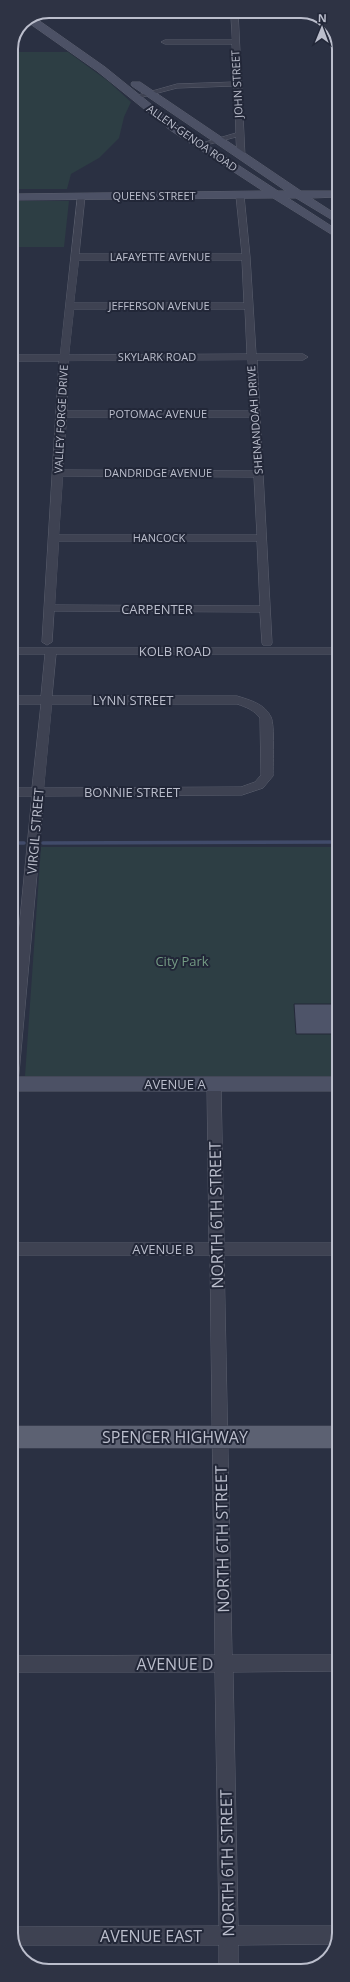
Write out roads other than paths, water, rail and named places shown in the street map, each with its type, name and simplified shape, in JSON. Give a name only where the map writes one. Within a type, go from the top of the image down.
[{"type":"main road","name":"ALLEN-GENOA ROAD","points":[[41,19],[57,34],[158,116],[199,145],[332,232]]},
{"type":"main road","name":"ALLEN-GENOA ROAD","points":[[34,22],[57,34],[149,93],[217,141],[332,217]]},
{"type":"main road","name":"QUEENS STREET","points":[[18,197],[276,196],[332,194]]},
{"type":"main road","name":"AVENUE A","points":[[18,1084],[332,1084]]},
{"type":"main road","name":"SPENCER HIGHWAY","points":[[18,1437],[332,1437]]},
{"type":"street","name":"JOHN STREET","points":[[234,18],[241,157]]},
{"type":"street","points":[[165,42],[235,42]]},
{"type":"street","points":[[136,97],[177,86],[237,84]]},
{"type":"street","points":[[199,145],[240,134]]},
{"type":"street","name":"VALLEY FORGE DRIVE","points":[[49,646],[49,608],[55,538],[64,358],[81,196]]},
{"type":"street","name":"SHENANDOAH DRIVE","points":[[240,196],[246,257],[250,357],[259,474],[267,643]]},
{"type":"street","name":"LAFAYETTE AVENUE","points":[[74,257],[246,257]]},
{"type":"street","name":"JEFFERSON AVENUE","points":[[70,306],[248,306]]},
{"type":"street","name":"SKYLARK ROAD","points":[[18,358],[303,357]]},
{"type":"street","name":"POTOMAC AVENUE","points":[[62,414],[254,414]]},
{"type":"street","name":"DANDRIDGE AVENUE","points":[[58,473],[259,474]]},
{"type":"street","name":"HANCOCK","points":[[55,538],[262,538]]},
{"type":"street","name":"CARPENTER","points":[[49,608],[265,609]]},
{"type":"street","name":"KOLB ROAD","points":[[18,650],[49,646],[332,650]]},
{"type":"street","name":"VIRGIL STREET","points":[[18,1008],[46,700],[49,646]]},
{"type":"street","name":"LYNN STREET","points":[[18,700],[237,700],[255,706],[262,711],[266,718],[267,776],[253,788]]},
{"type":"street","name":"BONNIE STREET","points":[[18,792],[232,791],[253,788]]},
{"type":"street","name":"NORTH 6TH STREET","points":[[214,1084],[229,1964]]},
{"type":"street","name":"AVENUE B","points":[[18,1249],[332,1249]]},
{"type":"street","name":"AVENUE D","points":[[18,1664],[332,1663]]},
{"type":"street","name":"AVENUE EAST","points":[[18,1936],[332,1935]]},
{"type":"waterway","points":[[43,843],[332,842]]},
{"type":"waterway","points":[[18,843],[24,843]]},
{"type":"park label","name":"City Park","points":[[182,961]]}]
